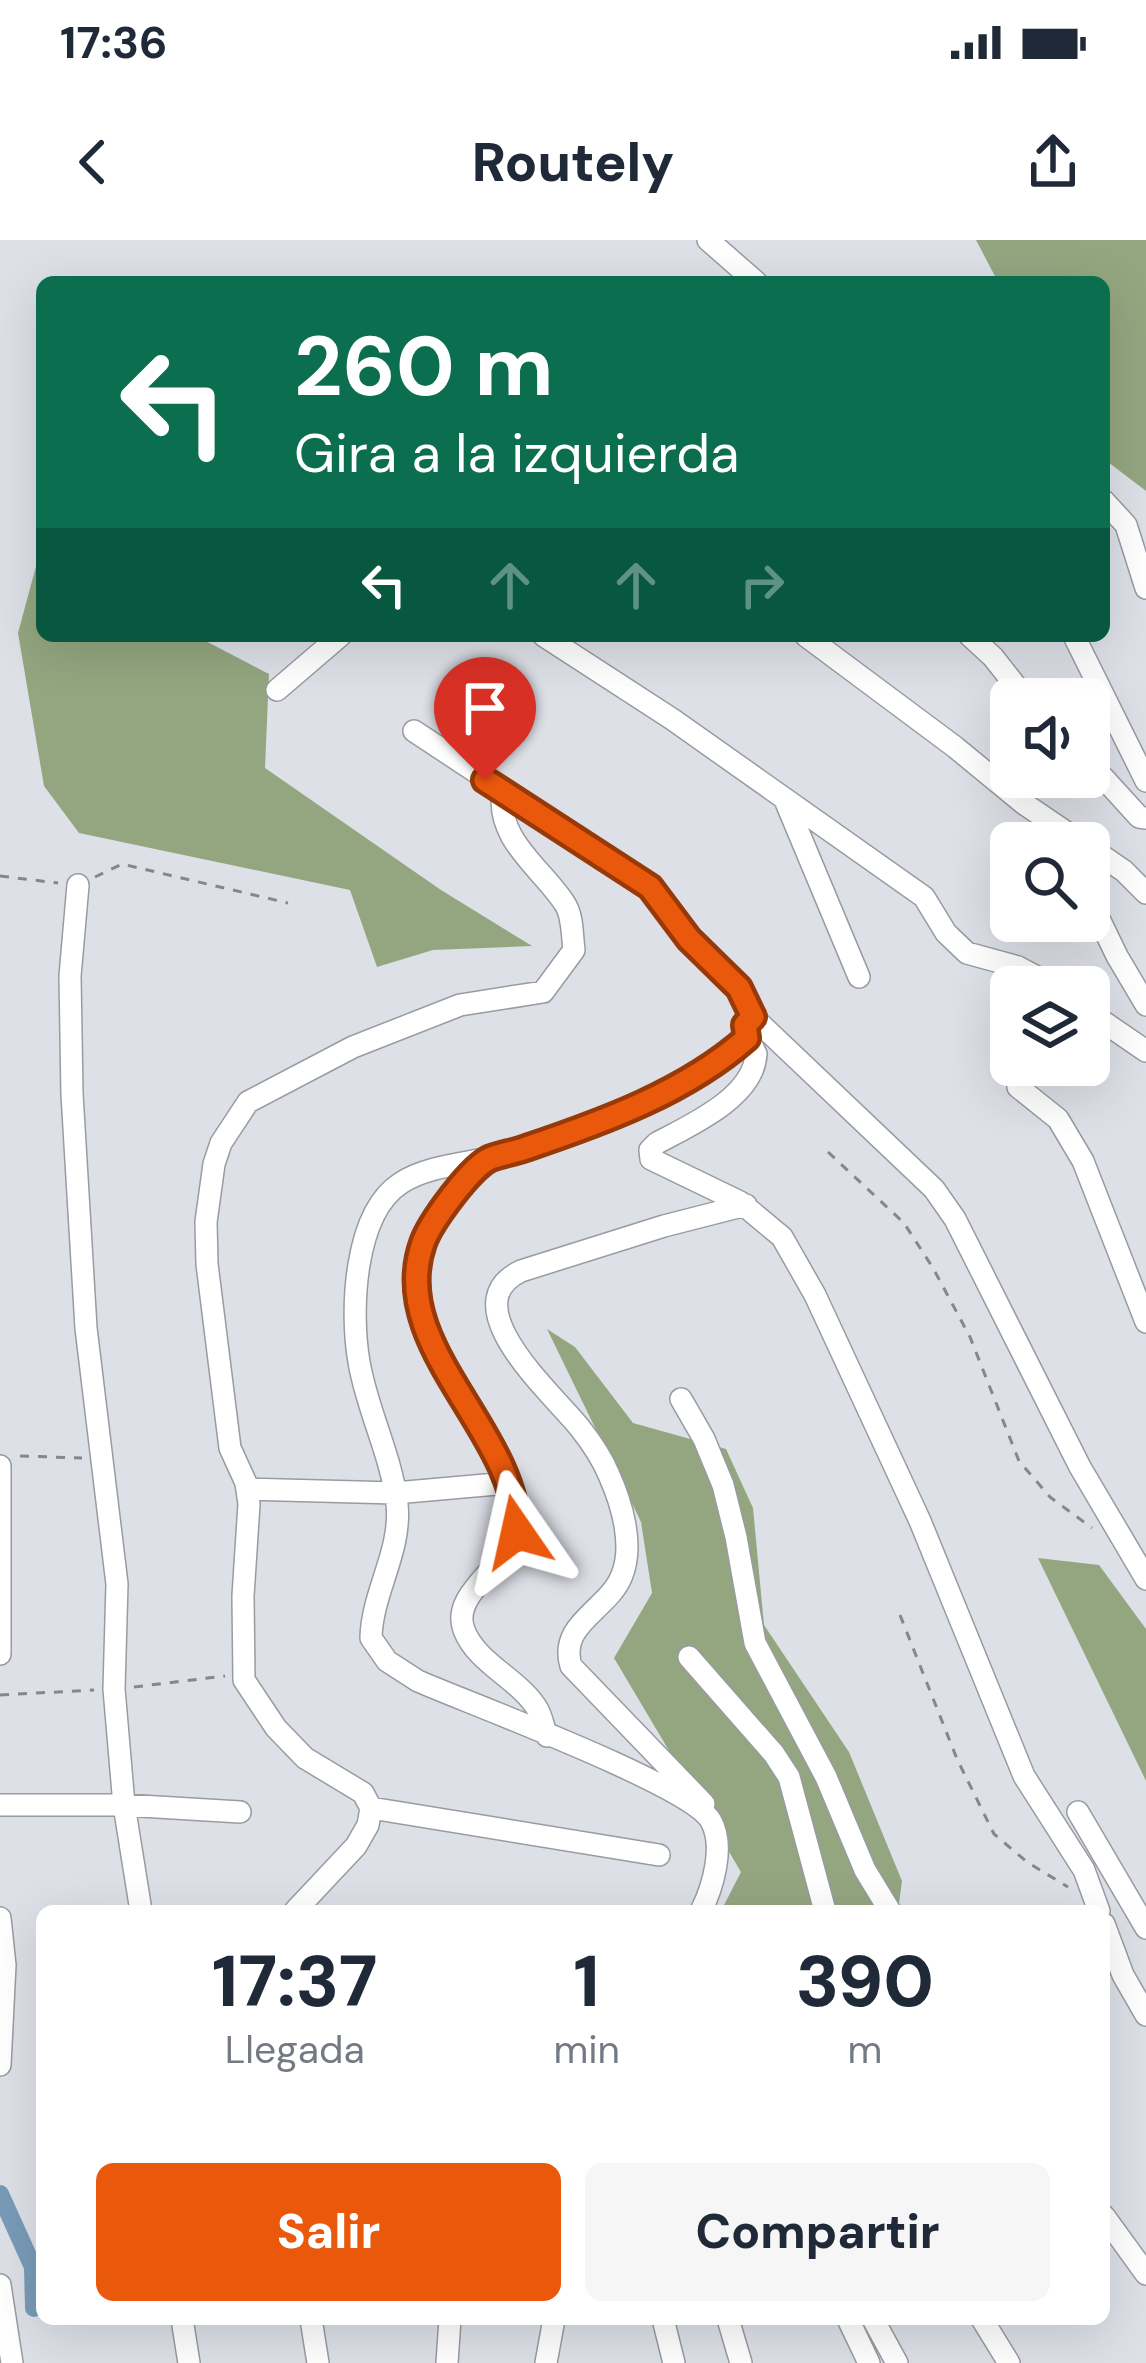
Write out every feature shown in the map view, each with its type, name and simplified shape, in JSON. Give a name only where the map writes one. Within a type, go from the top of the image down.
[{"type":"street","points":[[708,240],[749,276]]},
{"type":"street","points":[[1110,508],[1126,525],[1145,576]]},
{"type":"street","points":[[277,690],[333,642]]},
{"type":"street","points":[[553,642],[924,897],[946,933],[967,953],[1014,966]]},
{"type":"street","points":[[814,642],[1040,822]]},
{"type":"street","points":[[975,642],[1007,678]]},
{"type":"street","points":[[1077,642],[1146,782]]},
{"type":"street","points":[[414,731],[650,887],[689,939],[739,988],[757,1058],[747,1079],[717,1108],[657,1143],[650,1154],[658,1166],[746,1205],[782,1237],[815,1295],[920,1521],[1024,1776],[1084,1870],[1096,1905]]},
{"type":"street","points":[[1110,786],[1138,817],[1146,818]]},
{"type":"street","points":[[301,1905],[356,1846],[368,1826],[371,1808],[362,1793],[305,1758],[276,1728],[244,1680],[247,1489],[230,1448],[207,1264],[208,1194],[221,1143],[248,1102],[353,1047],[460,1005],[543,992],[574,950],[568,908],[522,854],[508,826],[503,791]]},
{"type":"street","points":[[785,800],[859,977]]},
{"type":"street","points":[[1110,862],[1146,893]]},
{"type":"street","points":[[78,886],[70,976],[72,1094],[86,1328],[117,1584],[113,1689],[124,1805],[141,1905]]},
{"type":"street","points":[[1110,942],[1146,1005]]},
{"type":"street","points":[[707,1815],[657,1784],[418,1681],[377,1651],[371,1624],[396,1533],[395,1493],[357,1348],[357,1285],[369,1222],[378,1202],[406,1179],[559,1137],[656,1096],[720,1061],[750,1028]]},
{"type":"street","points":[[750,1028],[934,1189],[955,1220],[1080,1467],[1146,1579]]},
{"type":"street","points":[[1110,1030],[1146,1051]]},
{"type":"street","points":[[1018,1087],[1058,1119],[1082,1160],[1146,1322]]},
{"type":"street","points":[[489,1158],[454,1195],[425,1237],[418,1277],[429,1338],[502,1465],[517,1511],[511,1547],[472,1592],[461,1613],[463,1628],[473,1645],[536,1708],[548,1736]]},
{"type":"street","points":[[703,1905],[716,1854],[714,1826],[694,1790],[647,1749],[571,1666],[568,1642],[621,1580],[627,1561],[620,1504],[594,1448],[513,1348],[500,1325],[496,1299],[502,1285],[521,1270],[746,1205]]},
{"type":"street","points":[[681,1399],[723,1485],[755,1643],[886,1905]]},
{"type":"street","points":[[0,1654],[10,1461]]},
{"type":"street","points":[[247,1489],[395,1493],[508,1483]]},
{"type":"street","points":[[689,1657],[789,1777],[823,1905]]},
{"type":"street","points":[[0,1805],[124,1805],[240,1812]]},
{"type":"street","points":[[371,1808],[659,1855]]},
{"type":"street","points":[[1078,1813],[1146,1928]]},
{"type":"street","points":[[0,1918],[5,1965],[1,2051]]},
{"type":"street","points":[[1110,1940],[1146,2015]]},
{"type":"street","points":[[1110,2224],[1146,2274]]},
{"type":"street","points":[[0,2285],[12,2363]]},
{"type":"street","points":[[183,2325],[189,2363]]},
{"type":"street","points":[[312,2325],[318,2363]]},
{"type":"street","points":[[447,2363],[450,2325]]},
{"type":"street","points":[[546,2363],[553,2325]]},
{"type":"street","points":[[664,2325],[674,2363]]},
{"type":"street","points":[[730,2325],[741,2363]]},
{"type":"street","points":[[851,2325],[868,2363]]},
{"type":"street","points":[[876,2325],[896,2363]]},
{"type":"street","points":[[986,2325],[1009,2363]]},
{"type":"path","points":[[0,876],[78,886],[122,864],[288,903]]},
{"type":"path","points":[[828,1152],[904,1223],[933,1268],[970,1337],[1019,1461],[1050,1497],[1102,1536]]},
{"type":"path","points":[[10,1461],[104,1459]]},
{"type":"path","points":[[900,1615],[957,1760],[994,1834],[1088,1905]]},
{"type":"green space","points":[[976,240],[1146,240],[1146,491],[1110,464],[1110,276],[995,276]]},
{"type":"green space","points":[[36,566],[36,642],[208,642],[269,674],[265,768],[441,890],[532,946],[433,950],[377,967],[350,890],[79,833],[44,786],[18,633]]},
{"type":"green space","points":[[547,1329],[575,1347],[633,1423],[726,1449],[753,1508],[764,1625],[849,1752],[902,1881],[899,1905],[724,1905],[741,1872],[614,1658],[652,1593],[641,1522]]},
{"type":"green space","points":[[1038,1558],[1099,1565],[1146,1629],[1146,1781]]},
{"type":"waterway","points":[[0,2194],[33,2267],[34,2308]]},
{"type":"route","points":[[485,780],[650,887],[708,961],[739,988],[753,1017],[745,1025],[747,1038],[697,1076],[559,1137],[489,1158],[454,1195],[425,1237],[418,1277],[429,1338],[502,1465],[517,1511],[517,1532]]}]
